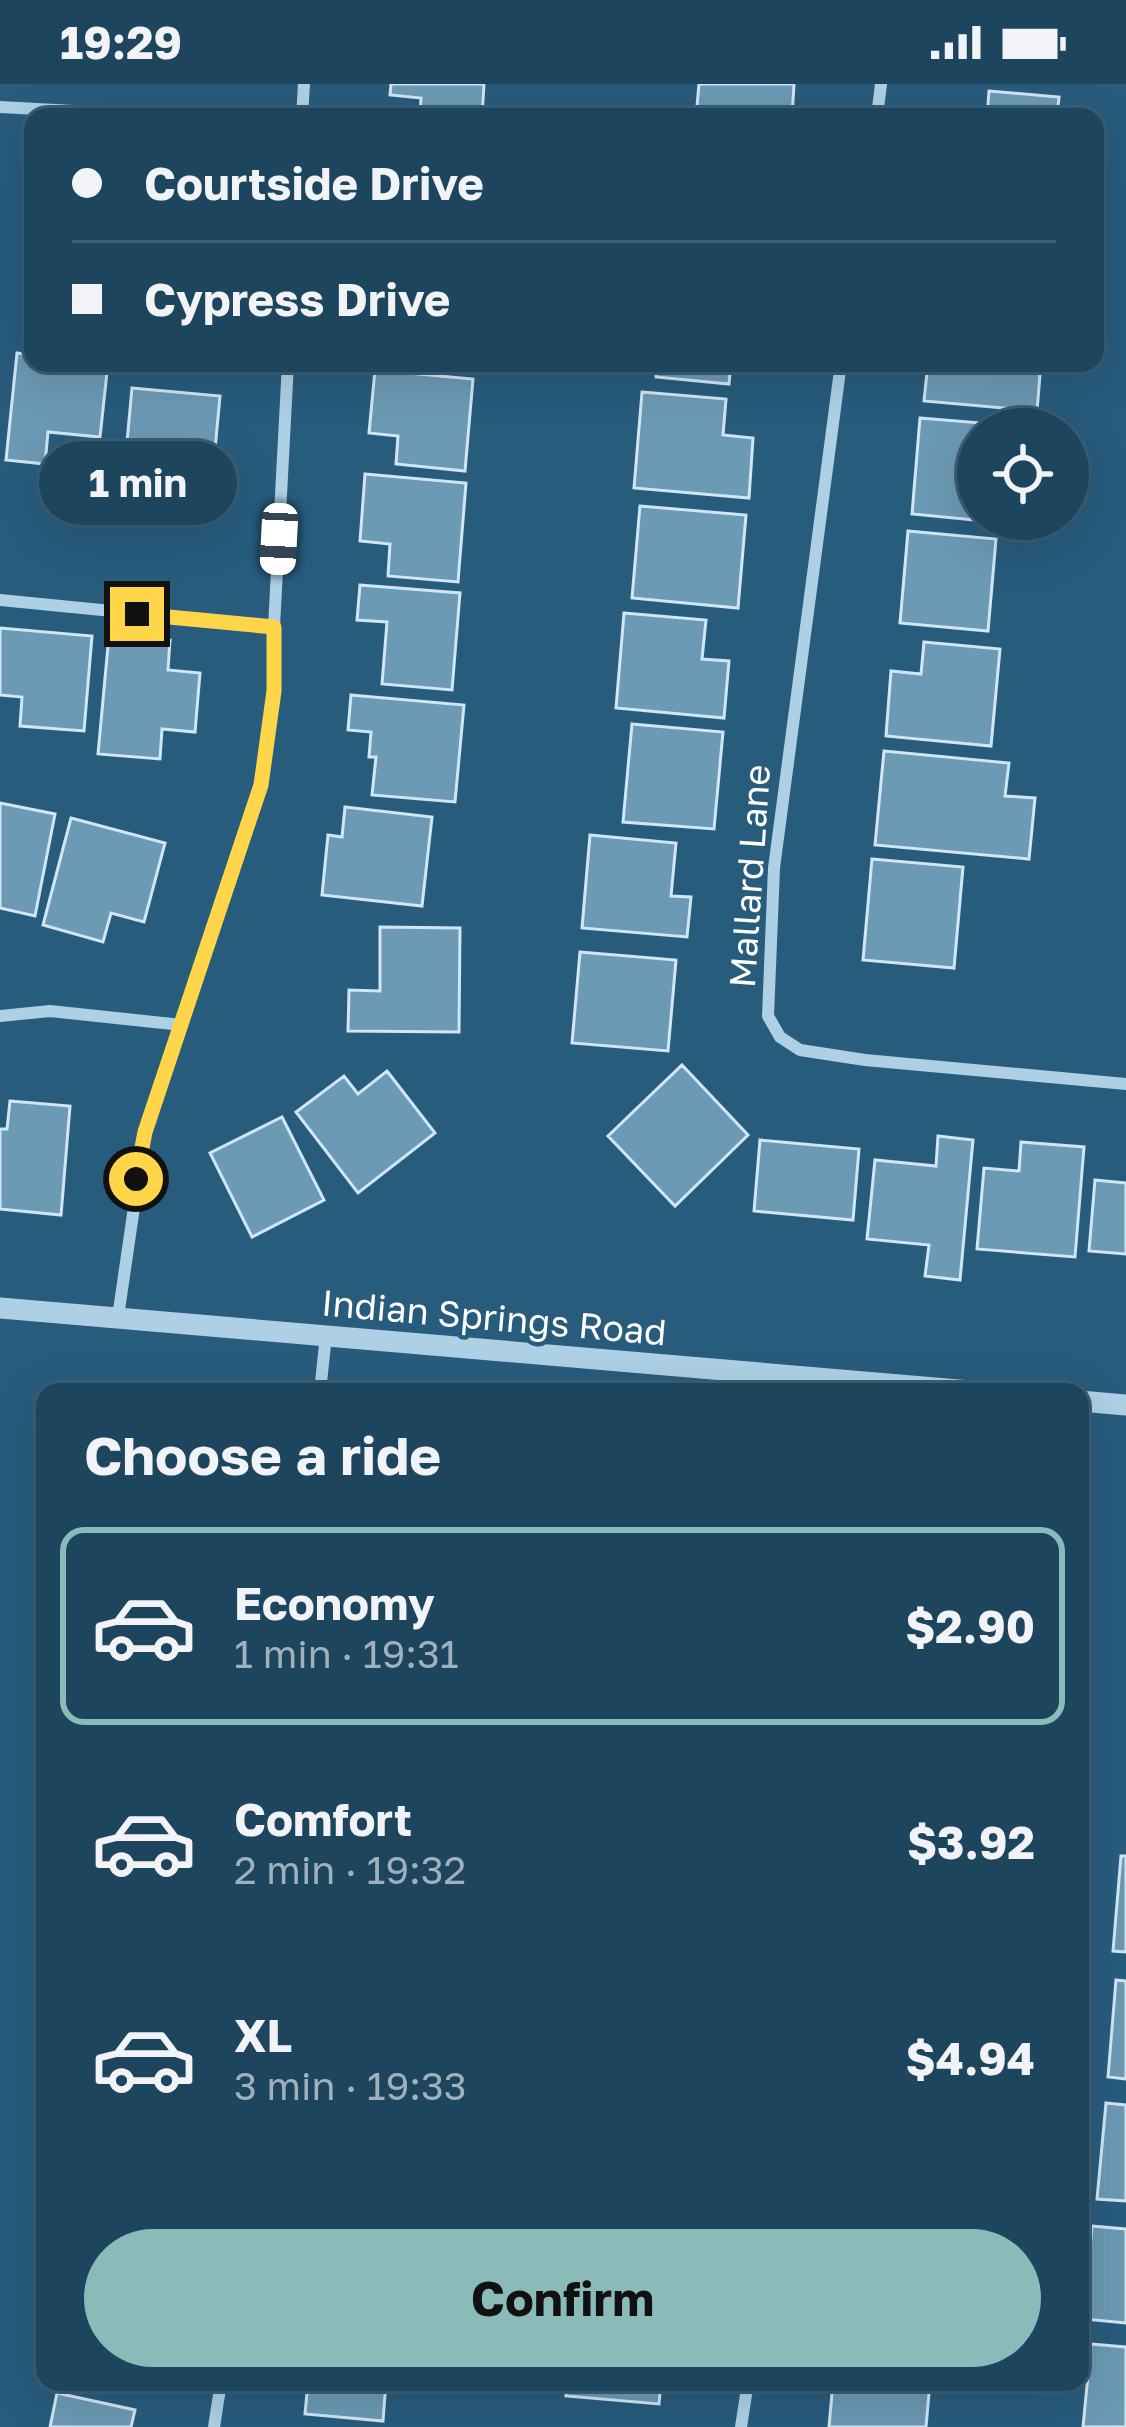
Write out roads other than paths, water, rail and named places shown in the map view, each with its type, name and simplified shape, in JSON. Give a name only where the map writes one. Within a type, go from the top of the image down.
[{"type":"street","points":[[118,1317],[145,1132],[261,785],[274,691],[288,372]]},
{"type":"street","name":"Mallard Lane","points":[[841,372],[774,868],[768,1016],[781,1037],[800,1050],[1126,1084]]},
{"type":"street","points":[[0,600],[274,627]]},
{"type":"street","points":[[0,1016],[50,1011],[182,1025]]},
{"type":"street","name":"Indian Springs Road","points":[[0,1308],[813,1383]]},
{"type":"street","points":[[321,1383],[326,1335]]},
{"type":"street","points":[[1089,1401],[1126,1405]]},
{"type":"street","points":[[214,2427],[219,2391]]},
{"type":"street","points":[[742,2427],[747,2391]]}]
